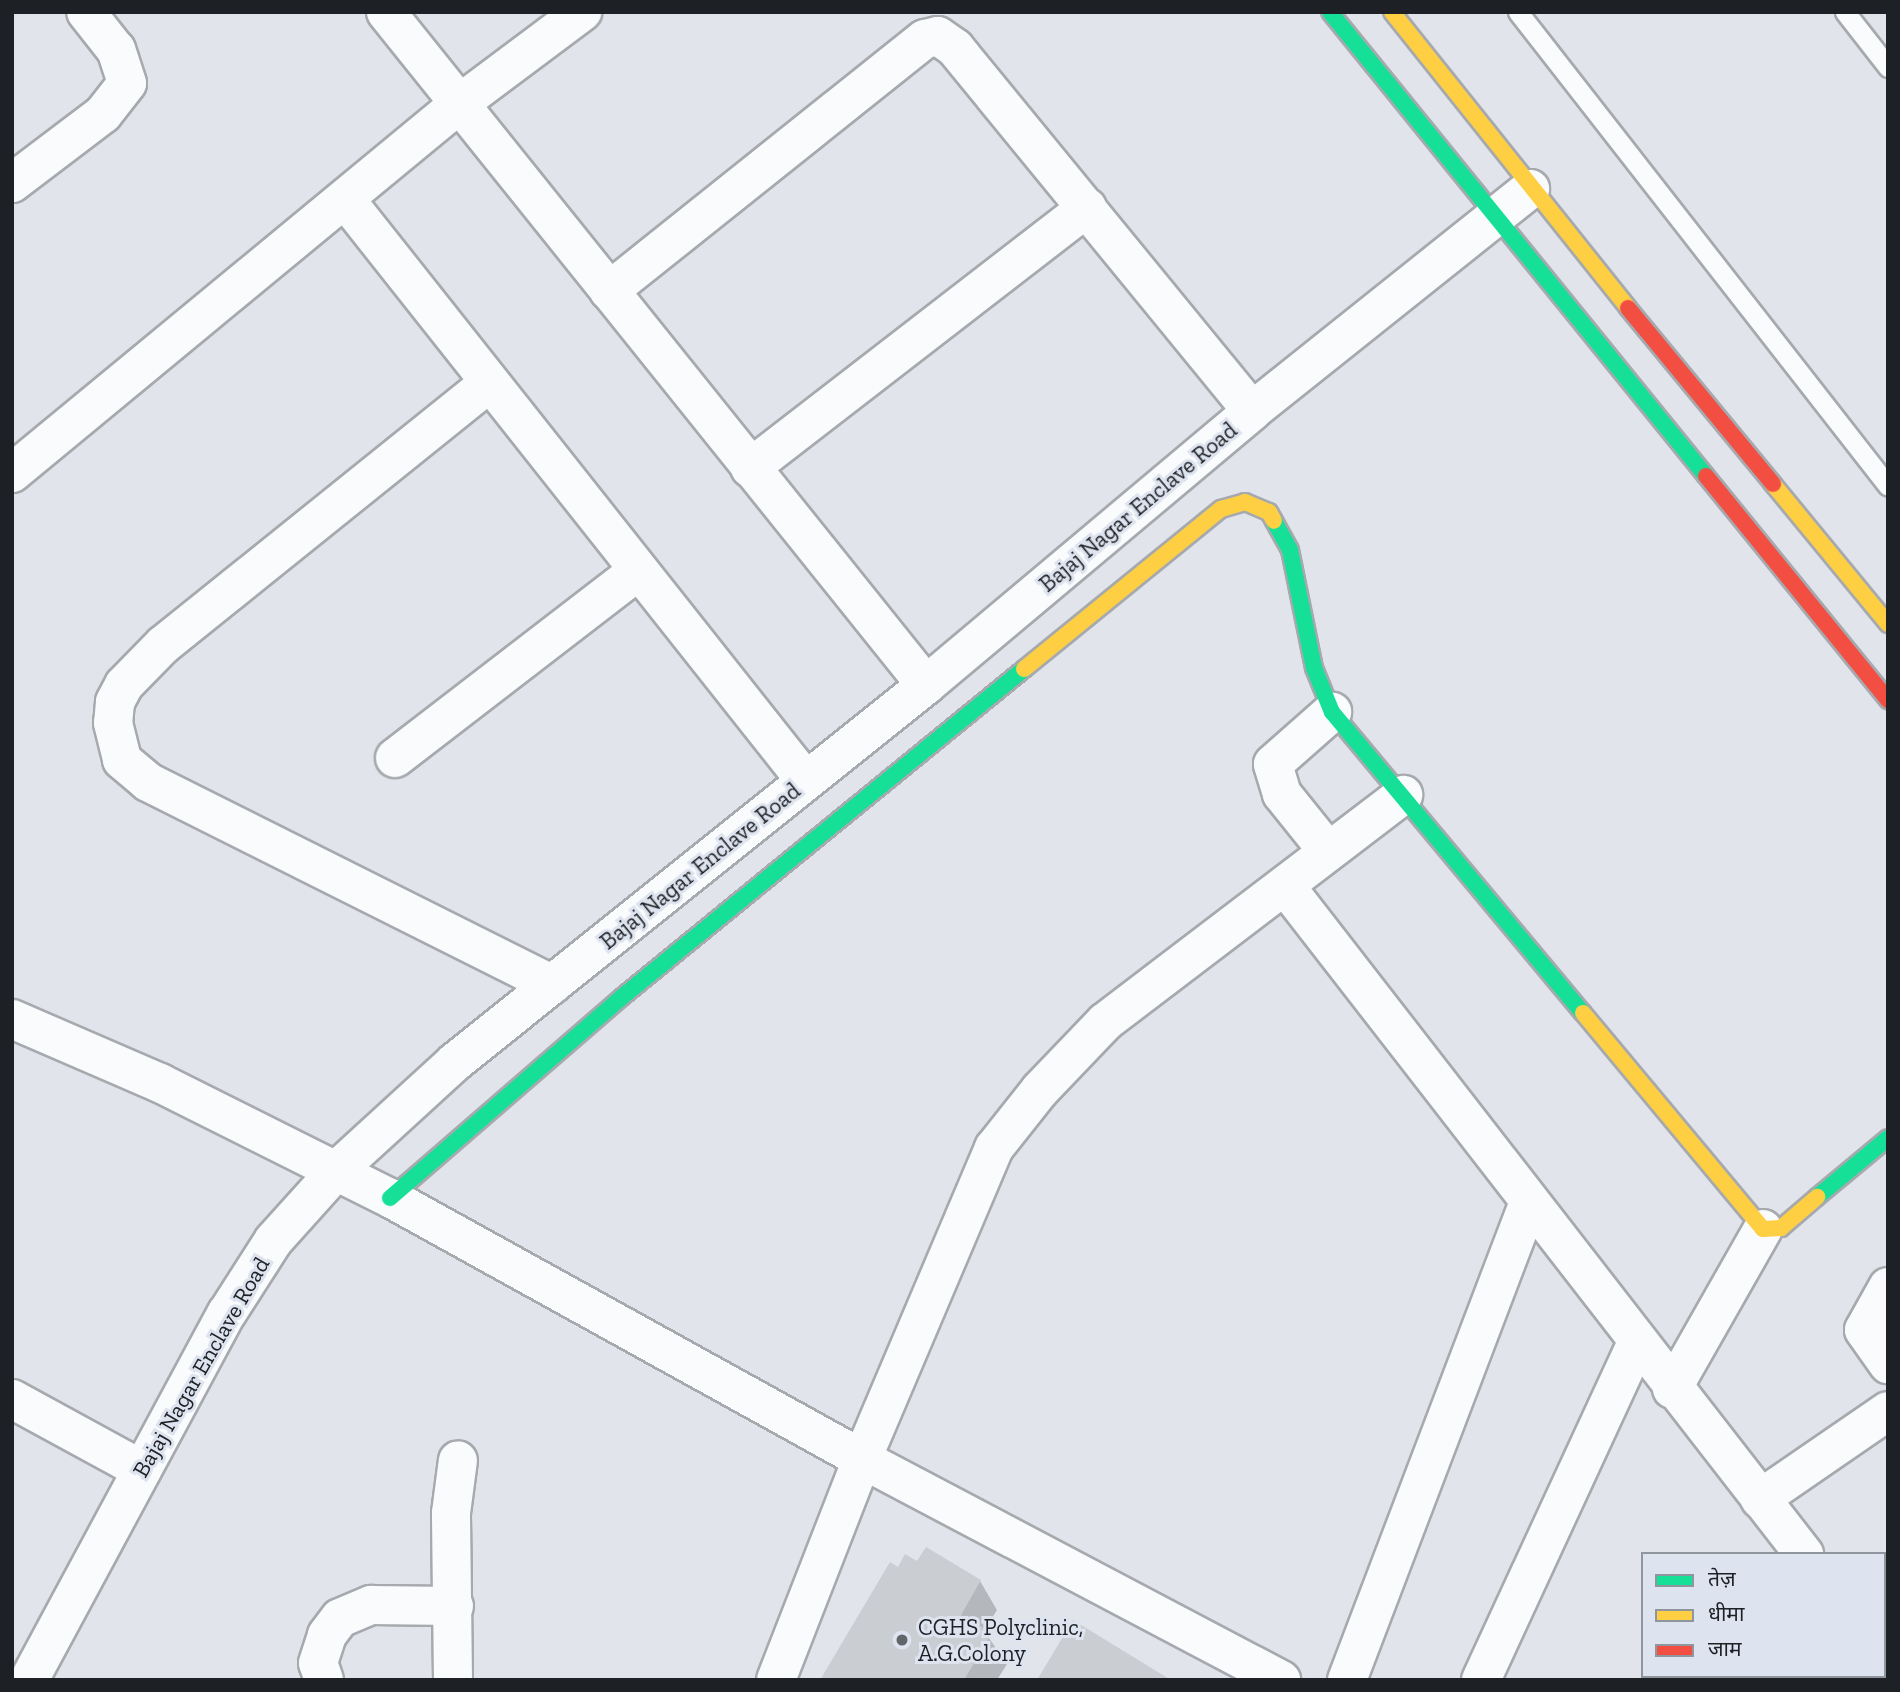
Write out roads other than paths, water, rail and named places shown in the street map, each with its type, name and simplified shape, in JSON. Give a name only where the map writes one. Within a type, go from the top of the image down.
[{"type":"street","points":[[12,183],[103,114],[127,83],[116,50],[86,12]]},
{"type":"street","points":[[386,12],[926,685]]},
{"type":"street","points":[[12,473],[459,104],[582,12]]},
{"type":"street","points":[[1330,12],[1888,700]]},
{"type":"street","points":[[1392,12],[1530,189],[1888,624]]},
{"type":"street","points":[[609,291],[925,39],[937,36],[955,48],[1252,411]]},
{"type":"street","name":"Bajaj Nagar Enclave Road","points":[[29,1680],[142,1469],[260,1262],[336,1171],[455,1062],[926,685],[1252,411],[1530,189]]},
{"type":"street","points":[[345,199],[806,781]]},
{"type":"street","points":[[750,468],[1087,208]]},
{"type":"street","points":[[489,383],[163,645],[124,685],[115,702],[113,723],[122,760],[148,782],[552,984]]},
{"type":"street","points":[[390,1198],[622,997],[1220,509],[1245,502],[1269,512],[1290,550],[1314,668],[1332,712],[1763,1228]]},
{"type":"street","points":[[394,758],[638,571]]},
{"type":"street","points":[[1327,850],[1282,793],[1273,764],[1332,712]]},
{"type":"street","points":[[776,1680],[862,1460],[994,1148],[1040,1090],[1105,1022],[1286,887],[1327,850],[1403,795]]},
{"type":"street","points":[[1286,887],[1672,1389],[1802,1552]]},
{"type":"street","points":[[12,1019],[160,1083],[390,1198],[862,1460],[1281,1680]]},
{"type":"street","points":[[1763,1228],[1782,1228],[1885,1147]]},
{"type":"street","points":[[1347,1680],[1529,1202]]},
{"type":"street","points":[[1672,1389],[1763,1228]]},
{"type":"street","points":[[1888,1287],[1864,1330],[1888,1364]]},
{"type":"street","points":[[1481,1680],[1637,1343]]},
{"type":"street","points":[[12,1399],[142,1469]]},
{"type":"street","points":[[1760,1499],[1888,1411]]},
{"type":"street","points":[[453,1680],[451,1513],[458,1460]]},
{"type":"street","points":[[324,1680],[318,1663],[327,1635],[340,1618],[371,1605],[454,1606]]},
{"type":"lane","points":[[1518,12],[1888,486]]},
{"type":"lane","points":[[1845,12],[1888,67]]},
{"type":"place","name":"CGHS Polyclinic, A.G.Colony","points":[[902,1640]]}]
